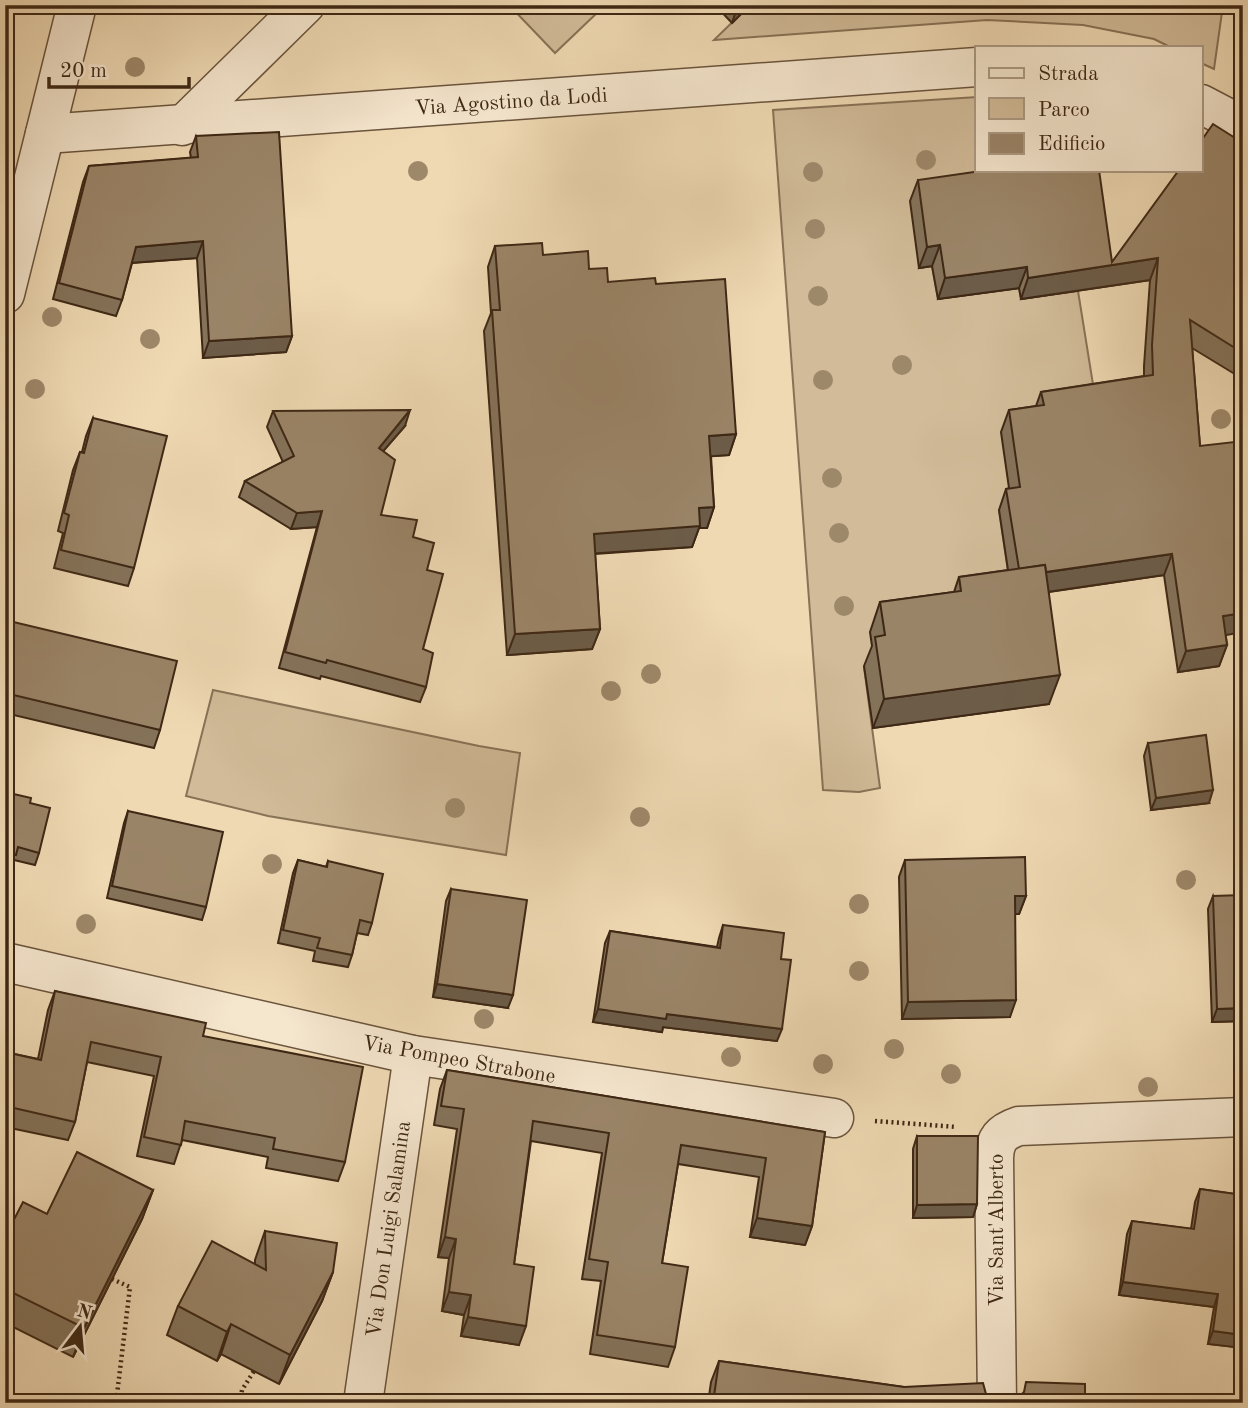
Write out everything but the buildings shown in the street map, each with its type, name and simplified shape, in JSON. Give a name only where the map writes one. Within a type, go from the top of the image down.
[{"type":"street","points":[[5,294],[77,5]]},
{"type":"street","points":[[182,126],[305,5]]},
{"type":"street","name":"Via Agostino da Lodi","points":[[45,134],[975,66]]},
{"type":"street","points":[[1202,105],[1243,126]]},
{"type":"street","name":"Via Pompeo Strabone","points":[[5,962],[414,1055],[834,1118]]},
{"type":"street","name":"Via Don Luigi Salamina","points":[[363,1403],[414,1055]]},
{"type":"street","name":"Via Sant'Alberto","points":[[997,1403],[994,1158],[999,1136],[1019,1126],[1243,1117]]},
{"type":"path","points":[[898,1123],[961,1127]]},
{"type":"path","points":[[112,1279],[130,1287],[116,1403]]},
{"type":"path","points":[[240,1403],[242,1390],[254,1371]]},
{"type":"green space","points":[[509,5],[596,5],[599,11],[555,53]]},
{"type":"green space","points":[[750,5],[1223,5],[1214,69],[1202,63],[1202,46],[1168,46],[1154,39],[1083,25],[987,20],[714,40]]},
{"type":"green space","points":[[975,97],[975,172],[1085,172],[919,268],[932,266],[938,299],[1019,288],[1021,299],[1078,291],[1096,403],[1012,508],[999,510],[1012,598],[864,667],[880,788],[859,792],[823,790],[773,110]]},
{"type":"green space","points":[[213,690],[520,753],[506,855],[268,816],[186,796]]}]
